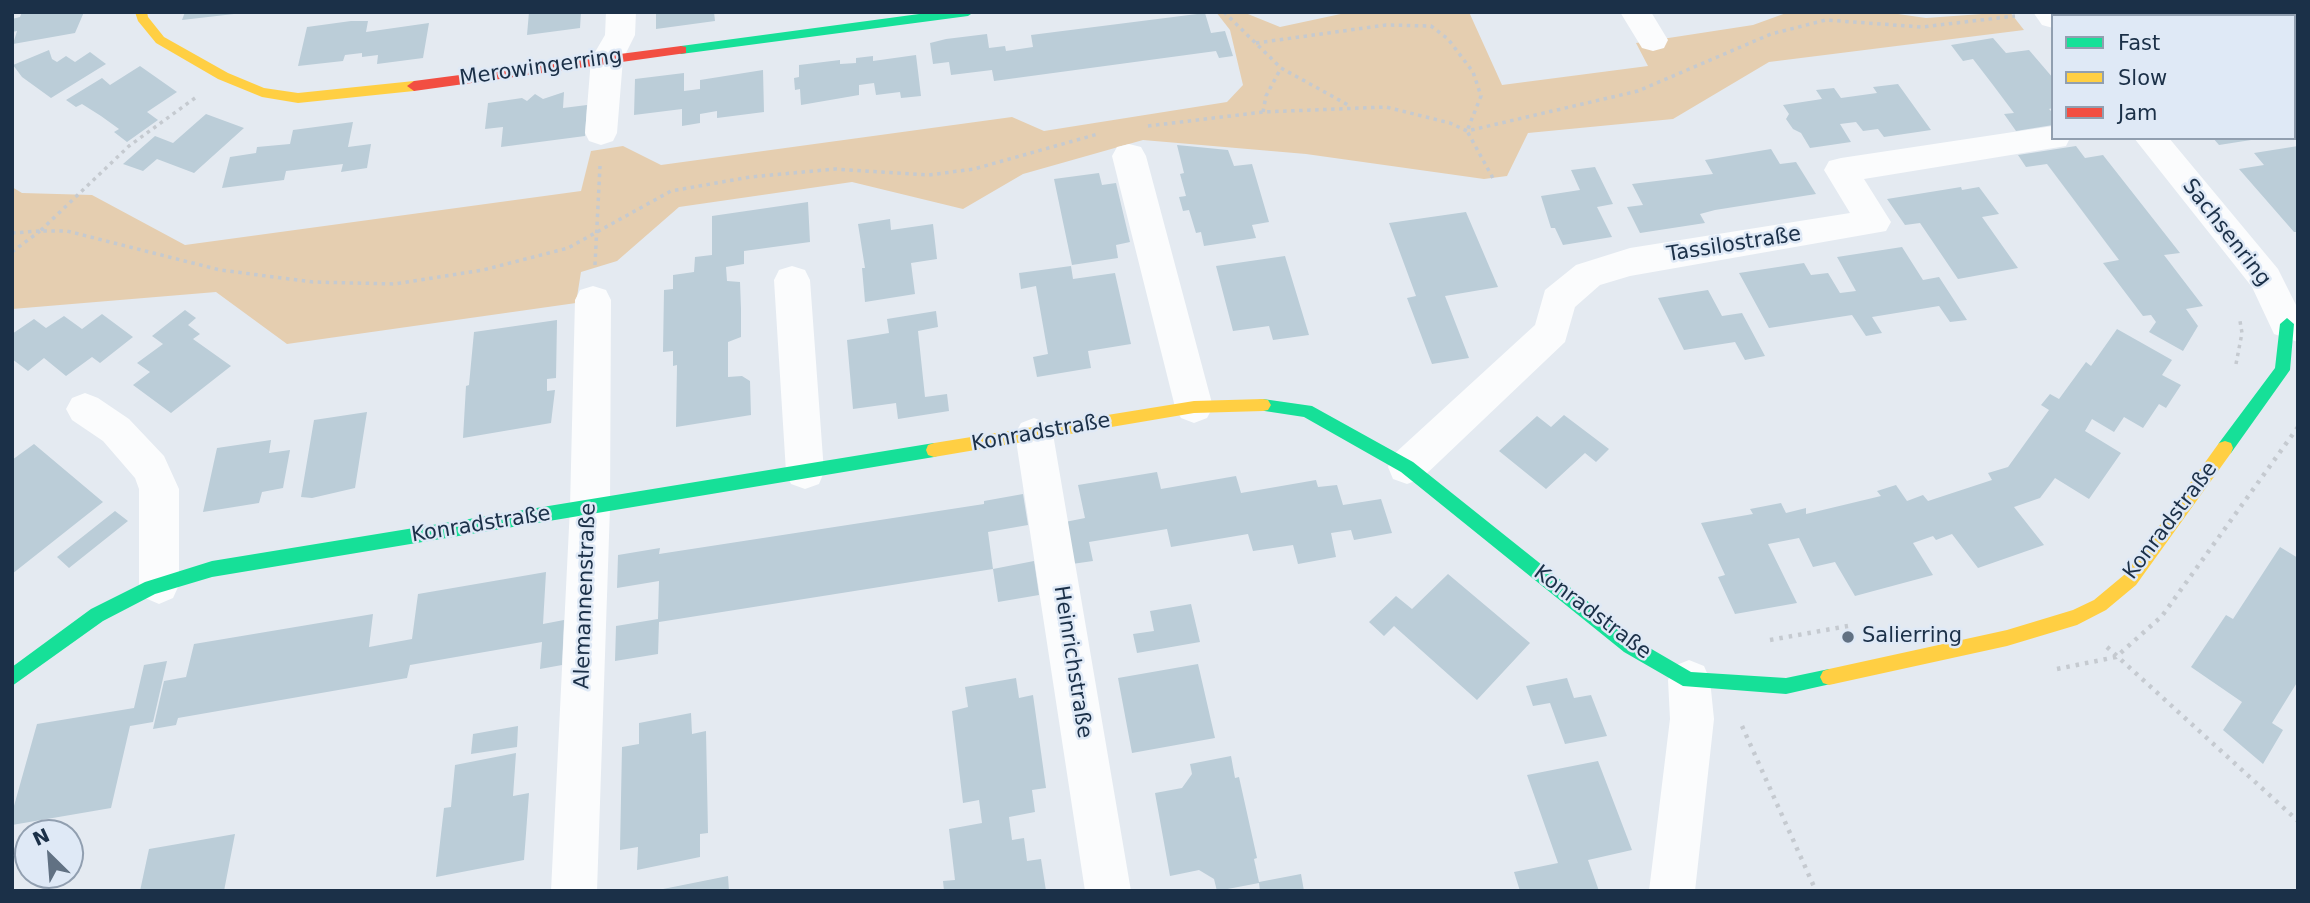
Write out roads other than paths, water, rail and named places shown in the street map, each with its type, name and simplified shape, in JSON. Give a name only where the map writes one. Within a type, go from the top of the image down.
[{"type":"street","name":"Merowingerring","points":[[141,12],[142,18],[160,40],[223,76],[262,92],[299,98],[348,95],[968,12]]},
{"type":"street","points":[[601,133],[607,60],[620,35],[621,12]]},
{"type":"street","points":[[1635,12],[1653,40]]},
{"type":"street","name":"Tassilostraße","points":[[1406,467],[1552,332],[1558,300],[1587,275],[1630,262],[1874,222],[1841,170],[2051,138]]},
{"type":"street","points":[[1128,139],[1194,407]]},
{"type":"street","name":"Sachsenring","points":[[2152,140],[2266,279],[2292,325]]},
{"type":"street","points":[[792,280],[804,472]]},
{"type":"street","name":"Alemannenstraße","points":[[574,891],[590,507],[593,300]]},
{"type":"street","name":"Konradstraße","points":[[12,678],[97,615],[159,585],[212,569],[1194,407],[1251,403],[1307,411],[1406,467],[1630,646],[1708,681],[1786,685],[1936,655],[2077,617],[2100,605],[2130,580],[2282,370],[2292,325]]},
{"type":"street","points":[[85,409],[116,430],[136,451],[150,468],[159,489],[159,585]]},
{"type":"street","name":"Heinrichstraße","points":[[1034,434],[1108,891]]},
{"type":"street","points":[[1672,891],[1692,719],[1708,681]]},
{"type":"place","name":"Salierring","points":[[1848,637]]}]
